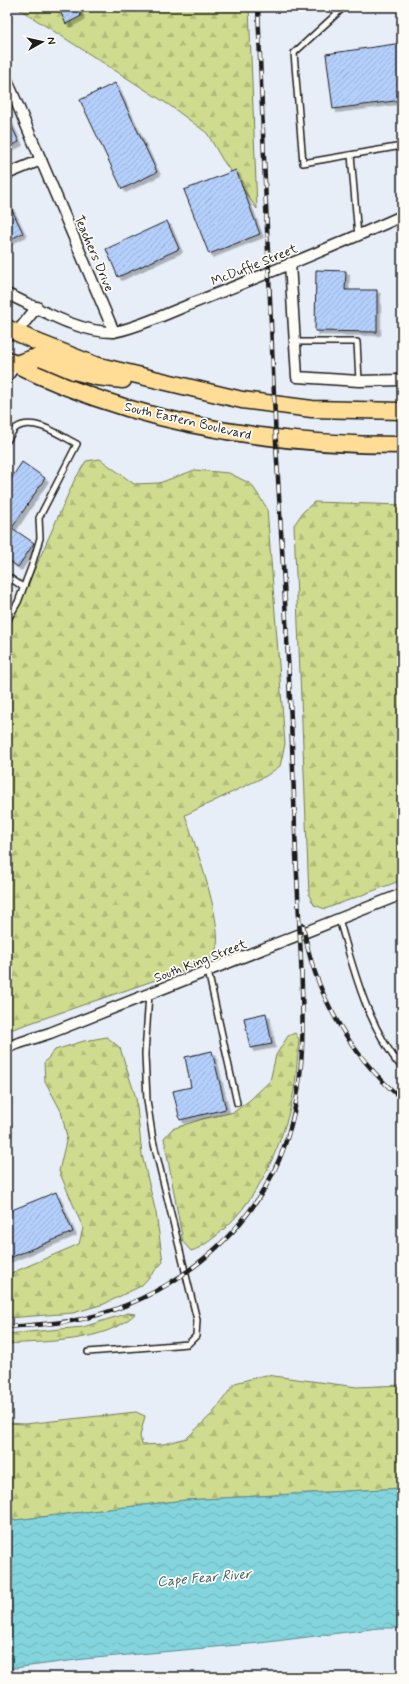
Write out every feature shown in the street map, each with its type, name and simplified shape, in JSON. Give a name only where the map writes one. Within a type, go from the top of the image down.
[{"type":"highway","points":[[10,332],[95,365],[242,400],[312,409],[402,411]]},
{"type":"highway","points":[[10,367],[33,358],[44,358],[74,371],[97,377],[190,388]]},
{"type":"highway","name":"South Eastern Boulevard","points":[[10,367],[92,396],[164,417],[227,432],[300,441],[402,444]]},
{"type":"street","name":"Teachers Drive","points":[[7,80],[114,332]]},
{"type":"street","points":[[7,174],[41,160]]},
{"type":"street","name":"McDuffie Street","points":[[114,332],[141,323],[358,236],[402,216]]},
{"type":"street","points":[[290,263],[296,377],[359,381],[402,380]]},
{"type":"street","points":[[7,294],[94,331],[114,332]]},
{"type":"street","points":[[10,332],[37,307]]},
{"type":"street","name":"South King Street","points":[[7,1047],[50,1033],[208,972],[402,894]]},
{"type":"lane","points":[[344,7],[294,53],[303,163],[402,146]]},
{"type":"lane","points":[[351,155],[358,236]]},
{"type":"lane","points":[[295,342],[357,342],[359,381]]},
{"type":"lane","points":[[7,441],[15,429],[24,425],[38,425],[77,444],[39,518],[40,538],[23,587],[7,621]]},
{"type":"lane","points":[[7,576],[23,587]]},
{"type":"lane","points":[[339,919],[361,994],[388,1051],[402,1068]]},
{"type":"lane","points":[[208,972],[237,1103]]},
{"type":"lane","points":[[88,1352],[188,1344],[196,1336],[197,1320],[153,1140],[147,1100],[145,1054],[149,994]]},
{"type":"lane","points":[[395,1060],[402,1056]]},
{"type":"green space","points":[[16,7],[249,7],[257,209],[222,159],[207,133],[169,105]]},
{"type":"green space","points":[[100,459],[134,484],[159,483],[195,470],[229,473],[251,484],[267,508],[285,744],[280,766],[266,776],[185,815],[206,880],[215,917],[217,946],[208,962],[7,1031],[7,631],[74,481],[86,461]]},
{"type":"green space","points":[[314,502],[402,505],[402,880],[325,909],[314,905],[309,895],[294,525],[303,512]]},
{"type":"green space","points":[[295,1033],[299,1039],[294,1092],[285,1127],[263,1178],[242,1209],[230,1223],[207,1243],[191,1251],[183,1242],[164,1138],[172,1129],[202,1119],[234,1112],[250,1100],[270,1081],[276,1055],[288,1036]]},
{"type":"green space","points":[[107,1037],[120,1048],[136,1098],[142,1155],[156,1213],[163,1262],[141,1286],[104,1304],[73,1313],[7,1318],[7,1275],[79,1244],[83,1228],[59,1171],[67,1137],[61,1111],[45,1081],[44,1063],[55,1050],[84,1041]]},
{"type":"green space","points":[[128,1313],[135,1314],[108,1330],[92,1335],[57,1341],[7,1344],[7,1334],[83,1327]]},
{"type":"green space","points":[[266,1375],[357,1387],[402,1385],[402,1488],[186,1500],[7,1521],[7,1423],[25,1424],[136,1412],[145,1416],[140,1436],[142,1445],[164,1444],[187,1438],[213,1413],[235,1383]]},
{"type":"water","name":"Cape Fear River","points":[[402,1488],[402,1628],[379,1628],[260,1643],[84,1659],[7,1669],[7,1521],[186,1500]]},
{"type":"building","points":[[58,7],[77,7],[81,16],[66,24]]},
{"type":"building","points":[[402,43],[402,100],[333,109],[326,54]]},
{"type":"building","points":[[115,83],[157,172],[122,189],[80,100]]},
{"type":"building","points":[[7,116],[19,142],[7,148]]},
{"type":"building","points":[[236,170],[260,234],[209,254],[184,190]]},
{"type":"building","points":[[7,200],[23,233],[7,241]]},
{"type":"building","points":[[167,221],[179,249],[118,277],[106,249]]},
{"type":"building","points":[[316,270],[346,271],[345,290],[377,290],[377,332],[315,331]]},
{"type":"building","points":[[22,462],[45,478],[12,528],[34,543],[18,567],[7,559],[7,485]]},
{"type":"building","points":[[266,1013],[272,1044],[250,1048],[244,1018]]},
{"type":"building","points":[[212,1051],[226,1109],[180,1120],[173,1091],[191,1087],[185,1057]]},
{"type":"building","points":[[56,1192],[73,1232],[7,1259],[7,1212]]},
{"type":"railway","points":[[7,1327],[73,1321],[113,1310],[143,1297],[172,1281],[199,1262],[224,1240],[246,1216],[264,1189],[279,1160],[288,1136],[299,1086],[303,1011],[290,686],[273,388],[258,7]]},
{"type":"railway","points":[[303,925],[308,950],[316,975],[325,998],[337,1021],[366,1063],[383,1082],[402,1099]]}]
